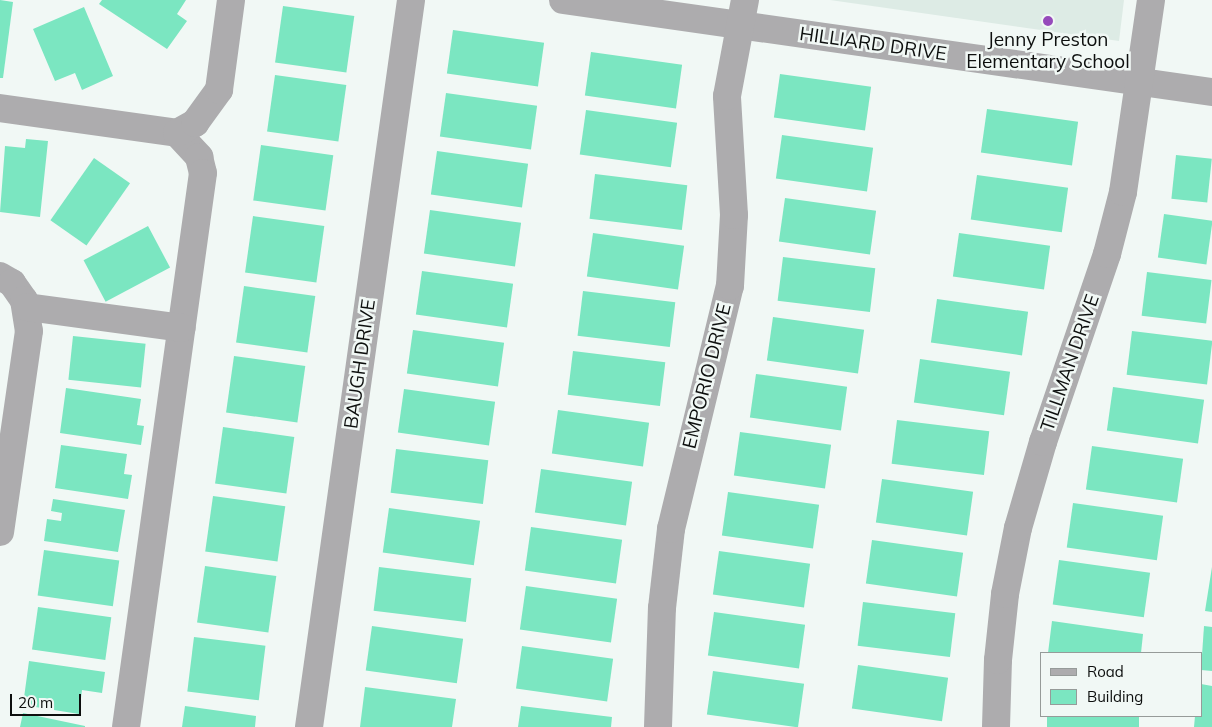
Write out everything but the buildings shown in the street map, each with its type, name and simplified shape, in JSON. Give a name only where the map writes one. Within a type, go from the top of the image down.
[{"type":"street","points":[[0,108],[177,133],[195,123],[209,108],[219,90],[231,0]]},
{"type":"street","name":"BAUGH DRIVE","points":[[309,727],[411,0]]},
{"type":"street","name":"HILLIARD DRIVE","points":[[563,0],[743,13],[1212,92]]},
{"type":"street","name":"TILLMAN DRIVE","points":[[996,727],[998,660],[1004,604],[1018,528],[1043,442],[1112,236],[1128,164],[1138,80],[1151,0]]},
{"type":"street","name":"EMPORIO DRIVE","points":[[658,727],[662,608],[671,530],[730,286],[734,215],[726,96],[743,13]]},
{"type":"street","points":[[126,727],[203,173],[199,157],[177,133]]},
{"type":"street","points":[[16,292],[182,328]]},
{"type":"street","points":[[0,532],[29,331],[16,292]]},
{"type":"shaded area","name":"Jenny Preston Elementary School","points":[[830,0],[1124,0],[1119,41]]},
{"type":"place","name":"Jenny Preston Elementary School","points":[[1048,21]]}]
